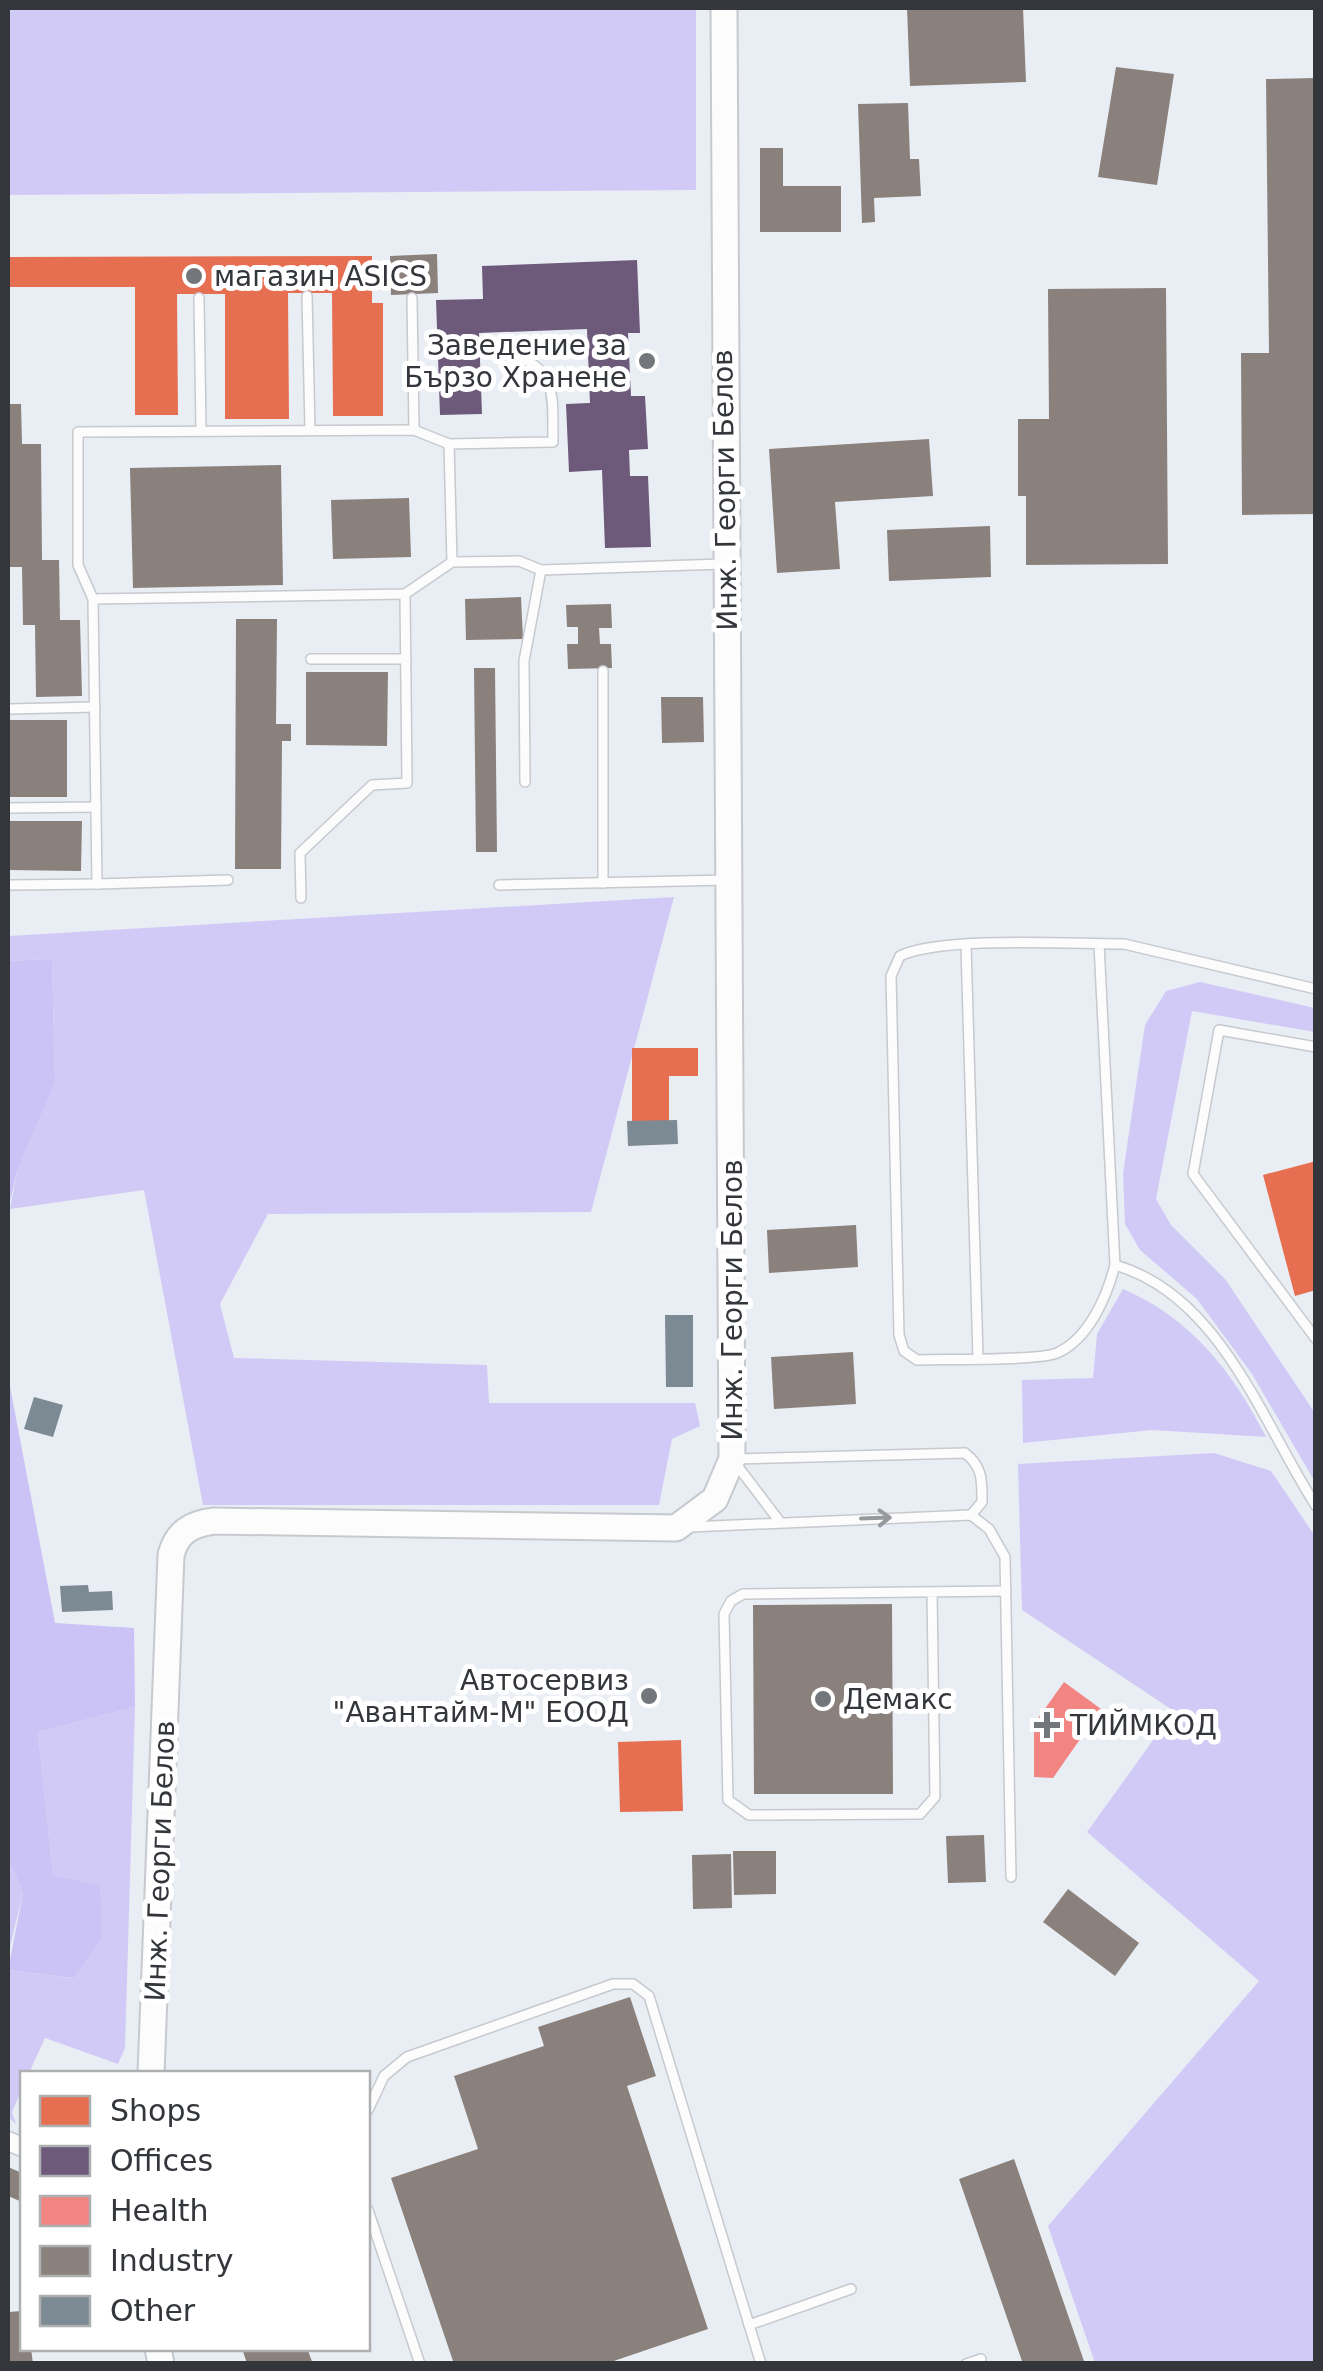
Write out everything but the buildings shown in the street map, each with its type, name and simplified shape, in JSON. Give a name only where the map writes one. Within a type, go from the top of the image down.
[{"type":"street","name":"Инж. Георги Белов","points":[[151,2071],[171,1555],[181,1534],[191,1526],[214,1522],[676,1528],[715,1499],[732,1459],[724,8]]},
{"type":"lane","points":[[308,296],[310,430]]},
{"type":"lane","points":[[199,298],[201,432]]},
{"type":"lane","points":[[412,298],[414,430]]},
{"type":"lane","points":[[97,884],[94,599],[78,564],[78,432],[414,430],[449,444],[552,442],[552,384],[540,365],[521,358]]},
{"type":"lane","points":[[449,444],[452,562]]},
{"type":"lane","points":[[94,599],[405,594],[452,562],[519,561],[541,570],[726,564]]},
{"type":"lane","points":[[525,782],[524,661],[541,570]]},
{"type":"lane","points":[[301,898],[300,854],[372,785],[408,784],[405,594]]},
{"type":"lane","points":[[311,660],[406,659]]},
{"type":"lane","points":[[603,671],[603,883]]},
{"type":"lane","points":[[10,709],[95,707]]},
{"type":"lane","points":[[9,808],[96,807]]},
{"type":"lane","points":[[12,886],[228,880]]},
{"type":"lane","points":[[499,885],[730,880]]},
{"type":"lane","points":[[1098,944],[1115,1266],[1108,1295],[1080,1336],[1055,1354],[917,1360],[904,1352],[899,1335],[891,976],[900,956],[920,946],[966,946],[1098,944],[1124,944],[1316,989]]},
{"type":"lane","points":[[966,946],[978,1357]]},
{"type":"lane","points":[[1316,1047],[1219,1030],[1193,1174],[1316,1338]]},
{"type":"lane","points":[[1115,1266],[1148,1274],[1204,1327],[1249,1387],[1282,1453],[1316,1506]]},
{"type":"lane","points":[[732,1459],[965,1454],[976,1462],[982,1476],[982,1502],[971,1515]]},
{"type":"lane","points":[[732,1459],[780,1522]]},
{"type":"lane","points":[[676,1528],[971,1515],[989,1529],[1005,1557],[1011,1877]]},
{"type":"lane","points":[[932,1592],[935,1797],[929,1806],[920,1814],[748,1815],[735,1809],[728,1800],[724,1614],[731,1601],[743,1594],[1006,1591]]},
{"type":"lane","points":[[370,2106],[384,2076],[407,2057],[614,1984],[633,1984],[649,1996],[761,2364]]},
{"type":"lane","points":[[370,2216],[420,2364]]},
{"type":"lane","points":[[749,2325],[852,2289]]},
{"type":"lane","points":[[966,2364],[981,2359]]},
{"type":"shaded area","points":[[8,8],[696,8],[696,190],[8,195]]},
{"type":"shaded area","points":[[674,897],[591,1212],[268,1214],[220,1304],[234,1358],[487,1365],[489,1403],[695,1403],[700,1426],[672,1439],[659,1505],[203,1505],[144,1190],[10,1209],[17,1171],[55,1081],[52,959],[8,961],[8,936]]},
{"type":"shaded area","points":[[52,959],[55,1082],[17,1171],[8,1210],[8,961]]},
{"type":"shaded area","points":[[1200,982],[1315,1008],[1315,1032],[1192,1011],[1156,1199],[1171,1225],[1225,1279],[1315,1413],[1315,1482],[1252,1374],[1197,1299],[1140,1250],[1125,1224],[1123,1173],[1145,1025],[1166,991]]},
{"type":"shaded area","points":[[1123,1289],[1169,1315],[1208,1350],[1239,1391],[1266,1437],[1152,1430],[1023,1443],[1022,1380],[1093,1378],[1097,1334]]},
{"type":"shaded area","points":[[8,1376],[55,1623],[134,1628],[135,1707],[38,1732],[53,1876],[100,1885],[102,1937],[73,1978],[8,1970],[23,1893],[8,1858]]},
{"type":"shaded area","points":[[1214,1453],[1271,1471],[1315,1536],[1315,2363],[1095,2363],[1048,2226],[1259,1981],[1087,1832],[1174,1711],[1022,1610],[1018,1464]]},
{"type":"shaded area","points":[[135,1707],[125,2048],[118,2064],[45,2038],[30,2071],[20,2071],[20,2094],[12,2112],[16,2124],[8,2117],[8,1970],[72,1978],[53,1876],[38,1732]]},
{"type":"shaded area","points":[[8,1858],[23,1893],[8,1955]]},
{"type":"place","name":"магазин ASICS","points":[[194,276]]},
{"type":"place","name":"Заведение за Бързо Хранене","points":[[647,361]]},
{"type":"place","name":"Автосервиз \"Авантайм-М\" ЕООД","points":[[649,1696]]},
{"type":"place","name":"Демакс","points":[[823,1699]]},
{"type":"place","name":"ТИЙМКОД","points":[[1047,1725]]}]
